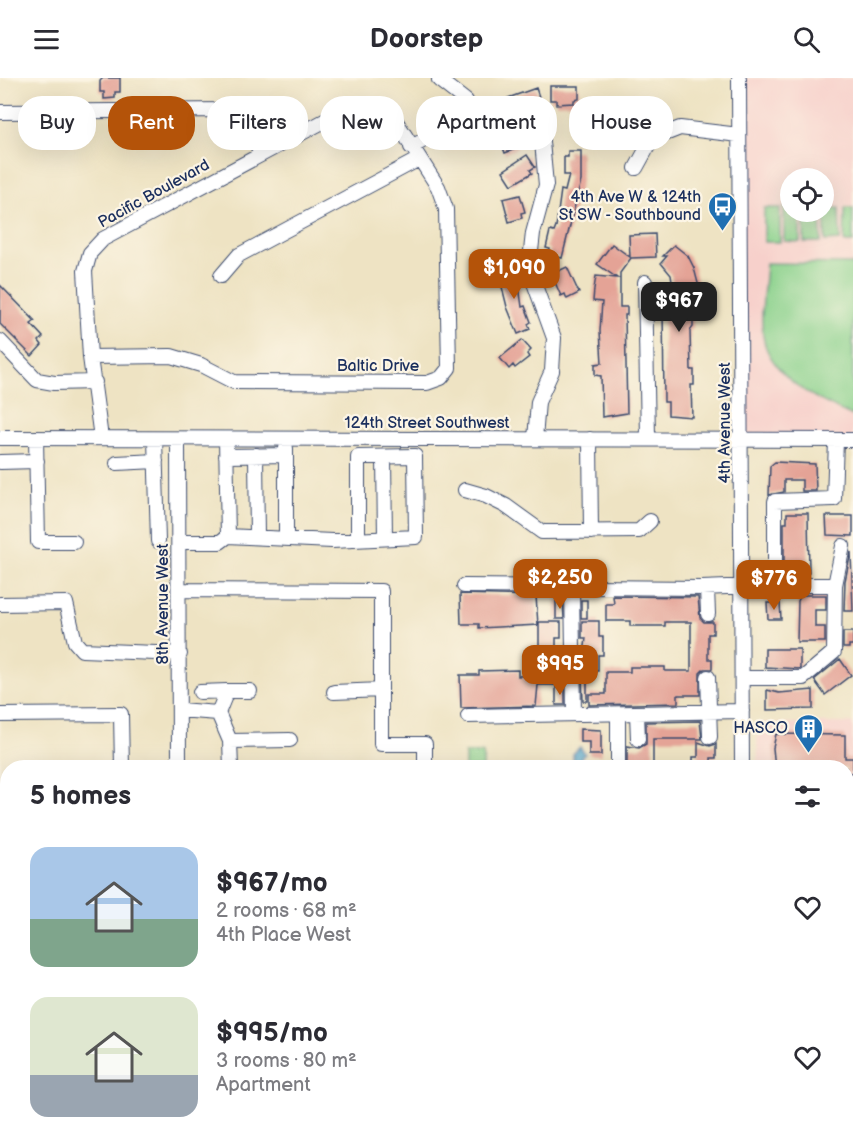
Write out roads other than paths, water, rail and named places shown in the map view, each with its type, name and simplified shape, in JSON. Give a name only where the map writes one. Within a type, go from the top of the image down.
[{"type":"street","name":"4th Avenue West","points":[[739,78],[742,760]]},
{"type":"street","points":[[411,147],[457,123],[466,113],[466,101],[439,80]]},
{"type":"street","name":"Pacific Boulevard","points":[[101,438],[90,357],[85,272],[90,253],[104,239],[343,111],[361,106],[382,108],[392,115],[419,159]]},
{"type":"street","points":[[0,112],[229,110],[238,112],[245,121],[261,154]]},
{"type":"street","points":[[636,168],[652,139],[680,128],[739,135]]},
{"type":"street","points":[[535,439],[538,402],[552,370],[554,338],[530,268],[533,233],[546,185],[543,150]]},
{"type":"street","points":[[221,276],[239,255],[419,159]]},
{"type":"street","name":"Baltic Drive","points":[[90,357],[171,356],[201,365],[234,382],[427,383],[441,378],[448,368],[446,209],[438,187],[419,159]]},
{"type":"street","points":[[645,282],[648,438]]},
{"type":"street","points":[[0,341],[37,380],[54,383],[95,382]]},
{"type":"street","name":"124th Street Southwest","points":[[0,438],[853,440]]},
{"type":"street","points":[[36,438],[38,542],[74,542]]},
{"type":"street","points":[[155,439],[158,541]]},
{"type":"street","name":"8th Avenue West","points":[[178,439],[179,760]]},
{"type":"street","points":[[226,439],[228,536]]},
{"type":"street","points":[[286,537],[287,439]]},
{"type":"street","points":[[358,439],[358,538]]},
{"type":"street","points":[[179,542],[220,542],[228,536],[332,541],[416,537],[415,439]]},
{"type":"street","points":[[590,439],[591,532]]},
{"type":"street","points":[[776,585],[775,501],[834,499],[836,440]]},
{"type":"street","points":[[256,455],[257,537]]},
{"type":"street","points":[[226,456],[286,455]]},
{"type":"street","points":[[358,457],[415,456]]},
{"type":"street","points":[[384,457],[385,538]]},
{"type":"street","points":[[0,462],[37,461]]},
{"type":"street","points":[[117,463],[156,461]]},
{"type":"street","points":[[465,490],[486,496],[542,532],[639,531],[650,522]]},
{"type":"street","points":[[741,678],[803,678],[834,652],[835,585],[843,546]]},
{"type":"street","points":[[464,586],[707,588],[835,585]]},
{"type":"street","points":[[572,587],[574,714]]},
{"type":"street","points":[[707,588],[708,614]]},
{"type":"street","points":[[179,590],[381,591],[381,744],[425,744],[425,760]]},
{"type":"street","points":[[0,604],[66,603],[75,642],[82,650],[180,654]]},
{"type":"street","points":[[708,677],[710,737]]},
{"type":"street","points":[[334,692],[381,690]]},
{"type":"street","points":[[227,691],[218,713],[230,741],[231,760]]},
{"type":"street","points":[[200,692],[250,691]]},
{"type":"street","points":[[180,710],[218,713]]},
{"type":"street","points":[[468,716],[741,711]]},
{"type":"street","points":[[637,713],[638,739]]},
{"type":"street","points":[[0,715],[121,714],[122,760]]},
{"type":"street","points":[[618,714],[618,760]]},
{"type":"street","points":[[230,741],[290,740]]},
{"type":"street","points":[[0,1102],[0,1133]]},
{"type":"water","points":[[580,747],[585,754],[581,760],[573,760],[573,754]]},
{"type":"place","name":"4th Ave W & 124th St SW - Southbound","points":[[722,232]]},
{"type":"place","name":"HASCO","points":[[809,754]]}]
